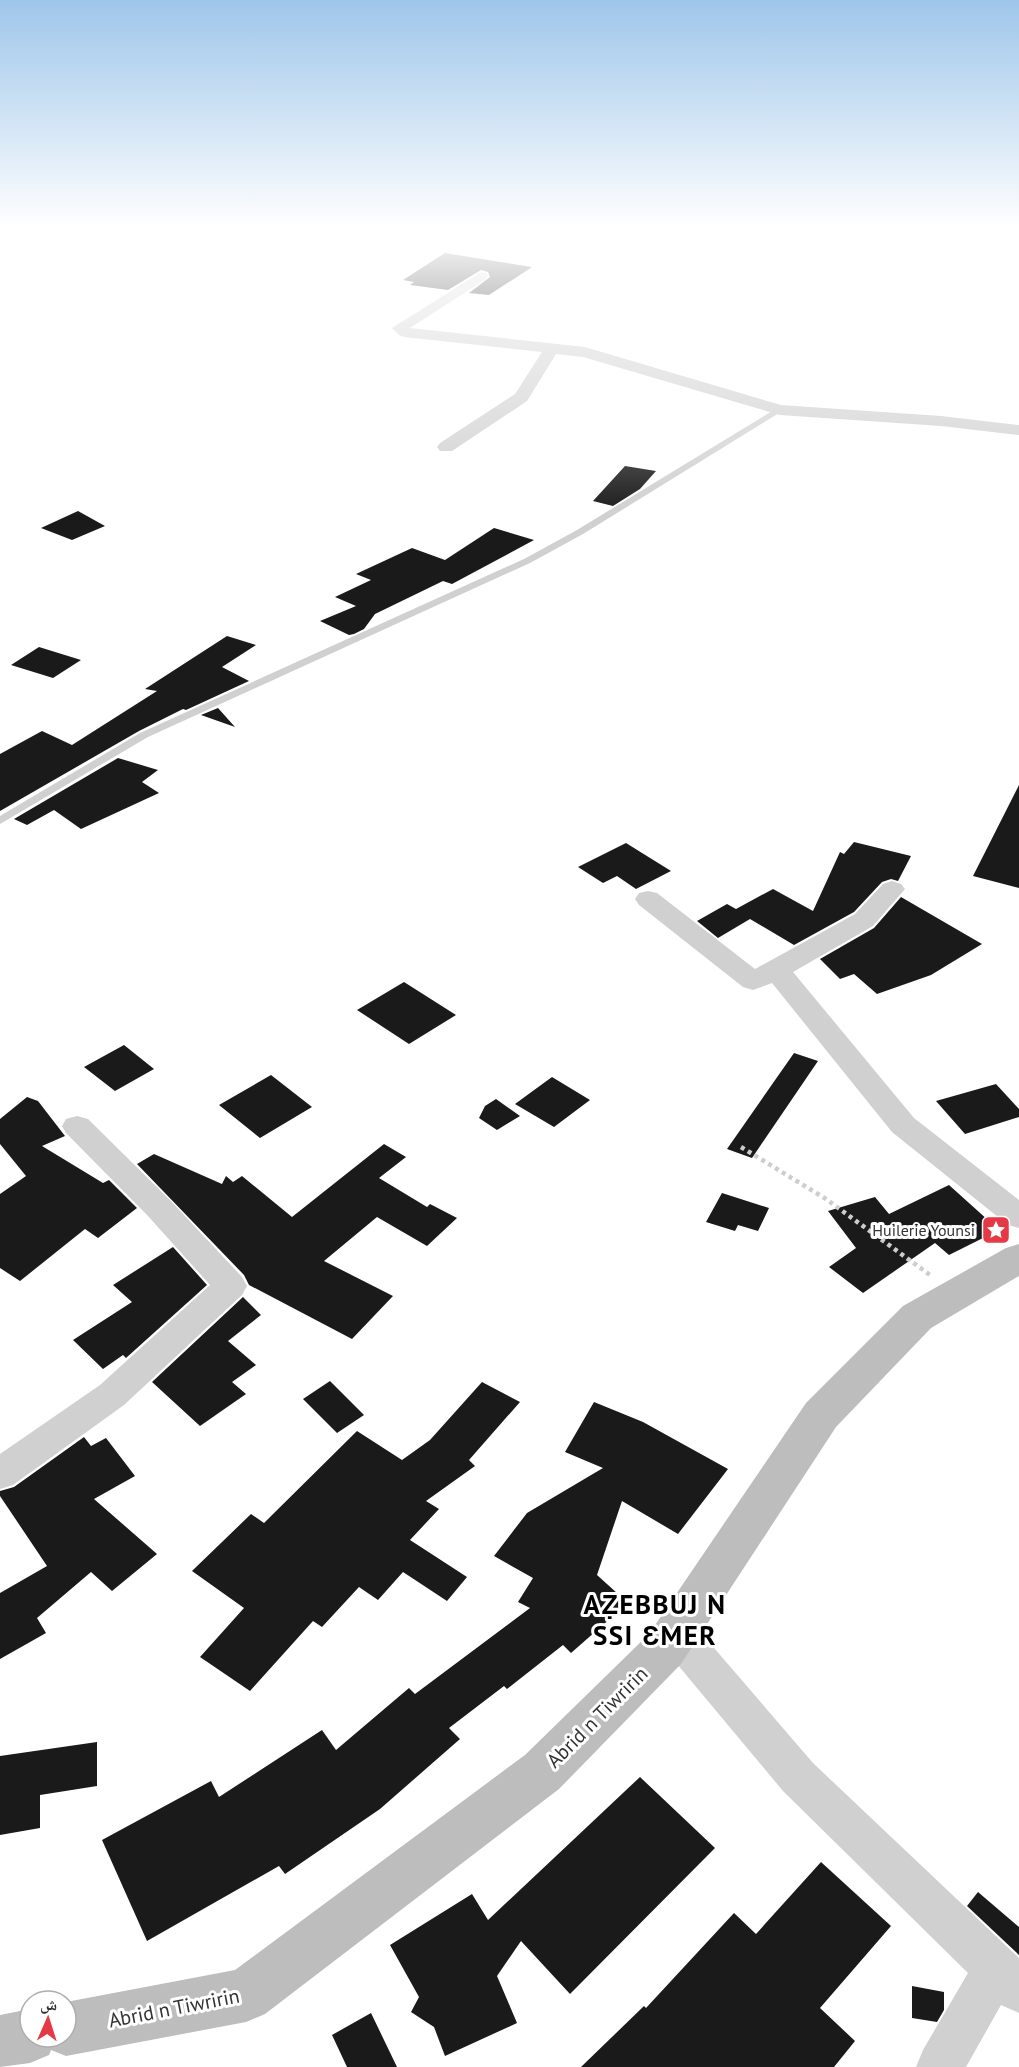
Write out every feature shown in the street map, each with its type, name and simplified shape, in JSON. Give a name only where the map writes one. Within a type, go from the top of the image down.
[{"type":"street","points":[[407,323],[400,328],[404,332],[585,352],[780,410],[941,421],[1019,430]]},
{"type":"street","points":[[446,447],[520,397],[552,348]]},
{"type":"street","points":[[648,899],[753,981],[864,920],[892,889]]},
{"type":"street","points":[[776,970],[826,1028],[903,1125],[1019,1217]]},
{"type":"street","points":[[0,1474],[112,1395],[230,1286],[159,1208],[77,1126]]},
{"type":"street","name":"Abrid n Tiwririn","points":[[78,2028],[246,1995],[542,1772],[665,1649],[821,1415],[917,1317],[1019,1258]]},
{"type":"street","points":[[676,1633],[798,1777],[1007,1979],[940,2067]]},
{"type":"street","points":[[0,2042],[18,2038]]},
{"type":"lane","points":[[0,821],[144,735],[527,561],[580,532],[780,410]]},
{"type":"path","points":[[741,1147],[826,1199],[902,1252],[956,1296]]},
{"type":"building","points":[[625,466],[656,471],[640,489],[613,506],[593,501]]},
{"type":"building","points":[[78,511],[105,526],[72,540],[41,528]]},
{"type":"building","points":[[494,528],[534,540],[452,584],[443,581],[375,614],[364,629],[354,634],[349,635],[320,621],[356,606],[335,597],[371,580],[356,574],[412,548],[445,560]]},
{"type":"building","points":[[227,636],[256,645],[222,667],[249,681],[186,710],[183,709],[139,731],[0,811],[0,754],[42,731],[72,745],[157,691],[145,689]]},
{"type":"building","points":[[39,647],[81,660],[53,678],[11,665]]},
{"type":"building","points":[[218,708],[235,727],[201,715]]},
{"type":"building","points":[[118,758],[158,770],[142,782],[159,793],[81,829],[54,810],[27,825],[14,819]]},
{"type":"building","points":[[1019,785],[1019,888],[973,876]]},
{"type":"building","points":[[854,842],[911,856],[898,881],[891,879],[882,882],[854,912],[794,945],[750,919],[718,938],[697,921],[727,904],[736,909],[773,889],[813,911],[840,852],[844,854]]},
{"type":"building","points":[[626,843],[671,871],[636,889],[617,876],[603,883],[578,867]]},
{"type":"building","points":[[901,897],[982,944],[931,975],[877,994],[854,974],[840,979],[820,959],[874,928]]},
{"type":"building","points":[[404,982],[456,1015],[409,1044],[357,1010]]},
{"type":"building","points":[[124,1045],[154,1069],[115,1091],[84,1067]]},
{"type":"building","points":[[794,1053],[818,1061],[752,1158],[727,1149]]},
{"type":"building","points":[[271,1075],[312,1107],[260,1138],[219,1105]]},
{"type":"building","points":[[552,1077],[590,1100],[554,1127],[515,1104]]},
{"type":"building","points":[[996,1084],[1019,1109],[1019,1117],[965,1134],[936,1101]]},
{"type":"building","points":[[27,1097],[38,1101],[65,1136],[42,1146],[103,1183],[109,1180],[137,1208],[98,1238],[85,1229],[20,1281],[0,1268],[0,1194],[26,1176],[0,1144],[0,1119]]},
{"type":"building","points":[[496,1099],[520,1116],[497,1130],[479,1118],[485,1106]]},
{"type":"building","points":[[384,1144],[406,1157],[379,1178],[427,1207],[430,1204],[457,1218],[427,1246],[377,1217],[324,1261],[393,1296],[352,1339],[249,1285],[244,1275],[137,1164],[154,1154],[222,1184],[226,1176],[233,1182],[242,1176],[292,1217]]},
{"type":"building","points":[[949,1185],[999,1230],[949,1255],[935,1243],[863,1293],[829,1267],[856,1248],[828,1211],[875,1197],[889,1214]]},
{"type":"building","points":[[722,1193],[769,1208],[758,1231],[738,1225],[735,1231],[706,1222]]},
{"type":"building","points":[[173,1247],[207,1285],[126,1358],[123,1355],[103,1369],[73,1340],[132,1302],[113,1285]]},
{"type":"building","points":[[243,1297],[261,1315],[228,1341],[256,1365],[232,1382],[246,1394],[200,1426],[152,1382]]},
{"type":"building","points":[[330,1381],[364,1415],[337,1433],[303,1399]]},
{"type":"building","points":[[482,1382],[520,1402],[469,1460],[475,1466],[426,1501],[439,1509],[410,1540],[467,1577],[447,1601],[403,1572],[378,1600],[359,1587],[322,1627],[313,1621],[250,1691],[200,1657],[244,1608],[192,1571],[251,1514],[264,1523],[357,1431],[402,1460],[430,1440]]},
{"type":"building","points":[[594,1402],[643,1422],[728,1469],[678,1534],[622,1501],[597,1575],[628,1603],[571,1653],[563,1645],[507,1689],[504,1686],[449,1728],[460,1739],[380,1809],[285,1874],[279,1866],[147,1941],[102,1840],[211,1781],[219,1797],[322,1730],[336,1750],[409,1688],[415,1694],[530,1608],[518,1602],[533,1578],[494,1556],[527,1513],[603,1468],[565,1452]]},
{"type":"building","points":[[84,1437],[91,1446],[106,1438],[135,1476],[94,1499],[157,1554],[112,1591],[91,1572],[37,1618],[46,1633],[0,1659],[0,1593],[47,1566],[0,1496],[0,1491],[14,1487]]},
{"type":"building","points":[[97,1742],[97,1786],[40,1795],[40,1828],[0,1835],[0,1756]]},
{"type":"building","points":[[640,1777],[715,1848],[570,1994],[521,1941],[497,1976],[517,2023],[445,2056],[434,2027],[411,2012],[419,1997],[390,1945],[472,1894],[488,1920]]},
{"type":"building","points":[[821,1862],[891,1926],[820,2008],[855,2041],[834,2067],[581,2067],[644,2006],[646,2008],[734,1913],[756,1934]]},
{"type":"building","points":[[978,1892],[1019,1927],[1019,1955],[967,1906]]},
{"type":"building","points":[[912,1986],[944,1992],[944,2010],[937,2022],[912,2018]]},
{"type":"building","points":[[371,2013],[397,2067],[347,2067],[332,2035]]},
{"type":"place","name":"Huilerie Younsi","points":[[996,1230]]},
{"type":"district","name":"AẒEBBUJ N SSI ƐMER","points":[[655,1620]]}]
